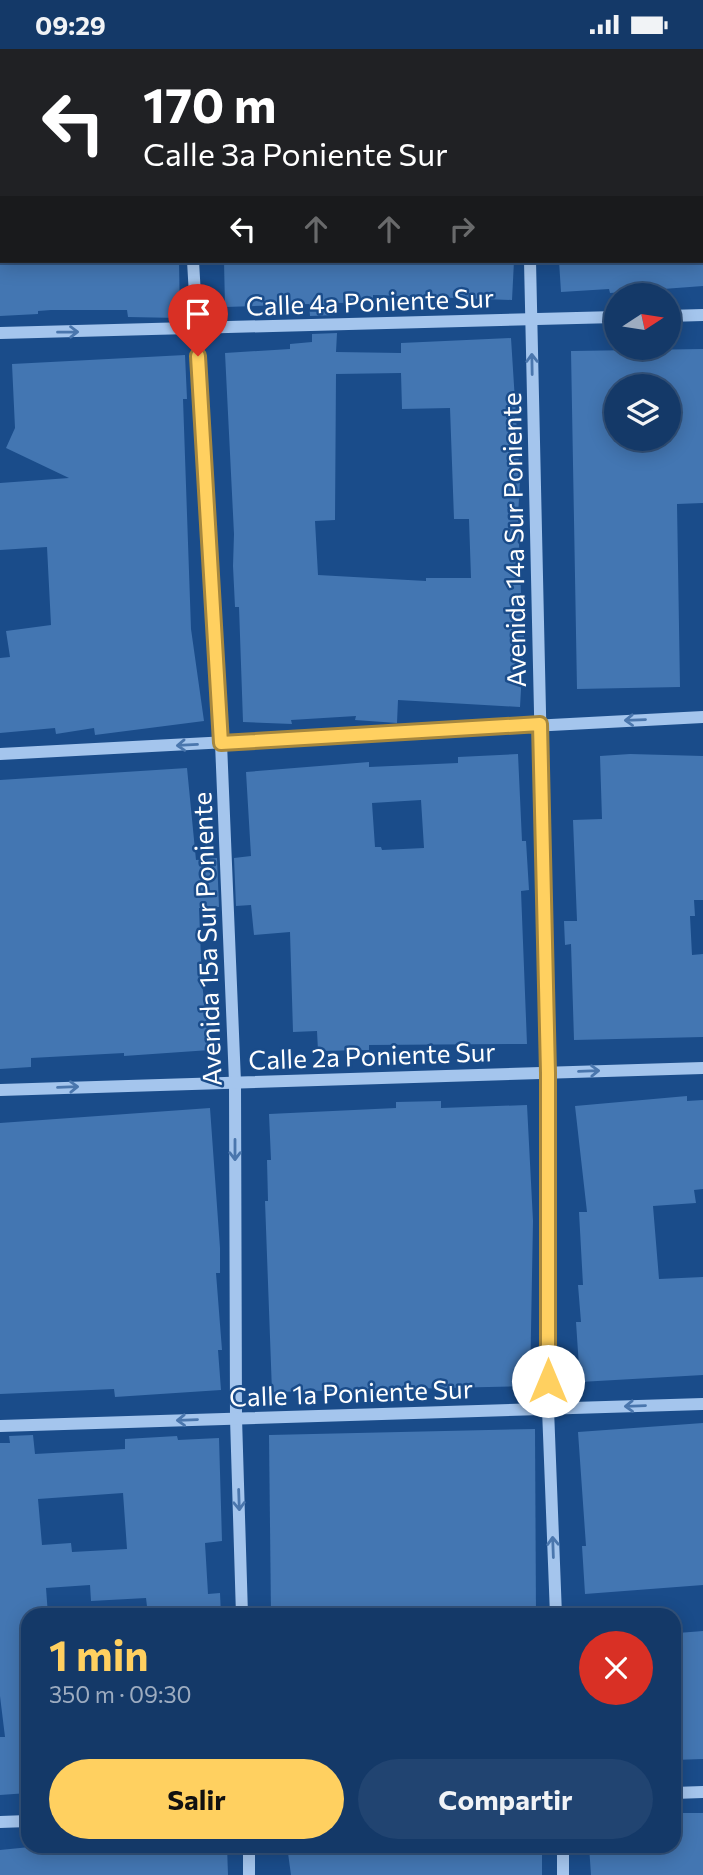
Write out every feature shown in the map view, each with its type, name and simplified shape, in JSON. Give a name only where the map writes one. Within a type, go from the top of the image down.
[{"type":"street","name":"Avenida 15a Sur Poniente","points":[[194,263],[221,743],[235,1081],[236,1418],[242,1608]]},
{"type":"street","name":"Avenida 14a Sur Poniente","points":[[530,263],[548,1073],[548,1409],[556,1608]]},
{"type":"street","points":[[681,316],[703,315]]},
{"type":"street","name":"Calle 4a Poniente Sur","points":[[0,333],[604,317]]},
{"type":"street","points":[[0,754],[703,717]]},
{"type":"street","name":"Calle 2a Poniente Sur","points":[[0,1090],[703,1068]]},
{"type":"street","name":"Calle 1a Poniente Sur","points":[[0,1426],[703,1404]]},
{"type":"street","points":[[681,1793],[703,1792]]},
{"type":"street","points":[[0,1822],[21,1821]]},
{"type":"street","points":[[249,1853],[249,1875]]},
{"type":"street","points":[[563,1853],[563,1875]]},
{"type":"building","points":[[0,263],[179,263],[180,318],[128,317],[127,310],[51,310],[38,311],[38,314],[0,316]]},
{"type":"building","points":[[224,263],[514,263],[512,300],[373,295],[373,302],[337,303],[337,315],[310,316],[309,304],[225,307]]},
{"type":"building","points":[[559,263],[703,263],[703,286],[681,288],[681,283],[604,283],[604,289],[561,292]]},
{"type":"building","points":[[337,333],[336,352],[401,353],[401,343],[511,338],[520,480],[518,517],[522,620],[525,620],[520,707],[398,700],[397,723],[355,720],[356,716],[291,720],[292,724],[243,722],[239,607],[235,607],[233,566],[234,534],[225,353],[290,349],[290,344],[312,342],[312,334]],"holes":[[[401,373],[402,409],[450,408],[454,519],[469,519],[471,578],[426,578],[426,581],[318,575],[315,521],[335,520],[336,374]]]},
{"type":"building","points":[[681,349],[703,349],[703,503],[677,504],[680,687],[577,689],[571,351],[604,350],[604,361],[681,361]]},
{"type":"building","points":[[185,355],[187,399],[183,399],[191,629],[204,721],[95,735],[94,728],[56,734],[55,728],[0,733],[0,658],[10,657],[6,631],[51,625],[47,547],[0,550],[0,483],[69,478],[6,448],[15,428],[12,364]]},
{"type":"building","points":[[518,754],[522,841],[526,841],[529,890],[521,891],[527,1044],[369,1045],[369,1050],[318,1051],[317,1031],[293,1032],[290,932],[254,935],[251,905],[236,906],[234,858],[251,856],[246,772],[369,762],[369,767],[458,763],[458,757]],"holes":[[[421,800],[424,848],[382,850],[381,847],[375,847],[372,803]]]},
{"type":"building","points":[[600,756],[703,756],[703,900],[694,900],[695,916],[690,916],[692,955],[703,954],[703,1037],[574,1040],[571,944],[565,945],[564,921],[577,921],[573,820],[602,819]]},
{"type":"building","points":[[187,768],[196,860],[217,858],[219,907],[199,908],[202,983],[210,1050],[124,1056],[124,1053],[31,1058],[31,1067],[0,1069],[0,780]]},
{"type":"building","points":[[687,1096],[687,1101],[703,1100],[703,1189],[694,1190],[696,1203],[653,1206],[659,1279],[703,1277],[703,1375],[580,1382],[576,1322],[581,1322],[578,1285],[583,1285],[579,1212],[587,1212],[575,1106]]},
{"type":"building","points":[[441,1101],[441,1108],[527,1105],[533,1221],[530,1386],[272,1392],[265,1201],[268,1201],[267,1160],[271,1160],[269,1114],[396,1108],[396,1102]]},
{"type":"building","points":[[210,1108],[220,1248],[220,1273],[216,1273],[222,1350],[218,1350],[221,1390],[115,1397],[114,1389],[0,1394],[0,1123]]},
{"type":"building","points":[[703,1423],[703,1585],[585,1594],[582,1546],[586,1546],[578,1432]]},
{"type":"building","points":[[535,1429],[536,1608],[271,1608],[269,1435]]},
{"type":"building","points":[[33,1435],[35,1454],[125,1449],[125,1439],[177,1436],[178,1440],[219,1438],[222,1541],[205,1543],[208,1594],[220,1593],[221,1608],[147,1608],[146,1598],[91,1601],[90,1585],[46,1588],[47,1608],[21,1608],[21,1794],[0,1795],[0,1737],[5,1737],[0,1696],[0,1443],[10,1443],[9,1436]],"holes":[[[123,1493],[127,1549],[72,1552],[71,1543],[42,1545],[38,1499]]]},
{"type":"building","points":[[703,1631],[703,1759],[681,1760],[681,1633]]},
{"type":"building","points":[[681,1813],[703,1813],[703,1875],[591,1875],[589,1853],[681,1853]]},
{"type":"building","points":[[21,1848],[21,1853],[227,1853],[228,1875],[0,1875],[0,1850]]},
{"type":"building","points":[[288,1853],[542,1853],[542,1875],[291,1875]]},
{"type":"route","points":[[198,356],[221,743],[540,724],[548,1073],[548,1381]]}]
